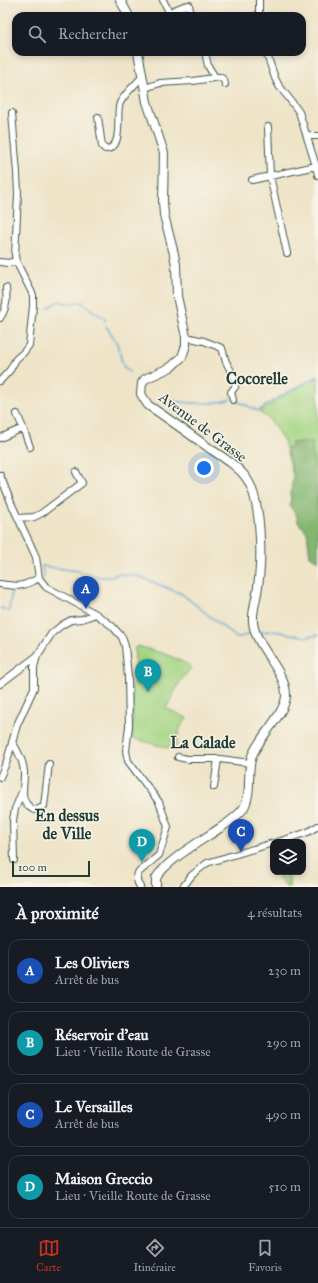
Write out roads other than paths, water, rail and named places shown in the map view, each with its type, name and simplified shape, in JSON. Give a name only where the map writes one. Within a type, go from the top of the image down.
[{"type":"main road","points":[[120,0],[127,12]]},
{"type":"main road","name":"Avenue de Grasse","points":[[139,56],[148,102],[164,153],[164,215],[174,254],[176,265],[177,296],[186,336],[186,346],[182,357],[171,368],[145,379],[142,383],[140,394],[148,405],[228,461],[241,473],[250,485],[254,496],[258,525],[260,567],[253,624],[258,638],[281,678],[286,696],[280,711],[260,740],[252,755],[250,763],[248,796],[242,810],[231,820],[165,867],[156,878],[156,887]]},
{"type":"street","points":[[163,0],[169,12],[189,5],[190,12]]},
{"type":"street","points":[[259,0],[259,12]]},
{"type":"street","points":[[206,56],[208,66],[215,77]]},
{"type":"street","points":[[267,56],[277,82],[298,112],[317,167],[318,175]]},
{"type":"street","points":[[98,117],[102,146],[105,149],[109,149],[113,146],[117,137],[120,103],[143,76]]},
{"type":"street","points":[[145,88],[160,83],[193,81],[215,77],[220,77],[224,80],[225,84]]},
{"type":"street","points":[[0,381],[10,370],[16,359],[29,345],[34,306],[33,295],[15,256],[17,227],[17,173],[12,113]]},
{"type":"street","points":[[268,127],[270,176],[287,253]]},
{"type":"street","points":[[307,136],[318,136]]},
{"type":"street","points":[[252,180],[317,167]]},
{"type":"street","points":[[0,262],[8,263],[16,261]]},
{"type":"street","points":[[0,318],[4,312],[7,301],[6,288]]},
{"type":"street","points":[[186,336],[222,348],[226,362],[236,380],[235,387],[231,392],[232,398]]},
{"type":"street","points":[[17,414],[30,447]]},
{"type":"street","points":[[0,438],[23,428]]},
{"type":"street","points":[[18,518],[34,517],[42,514],[82,483],[76,472]]},
{"type":"street","points":[[0,475],[36,557],[39,578],[46,587],[96,614],[112,626],[122,637],[125,646],[128,677],[129,726],[126,751],[128,761],[159,802],[168,827],[159,855],[138,873],[137,877],[140,887]]},
{"type":"street","points":[[0,584],[18,587],[26,585],[39,578]]},
{"type":"street","points":[[0,684],[37,656],[52,634],[62,625],[72,620],[82,619],[96,614]]},
{"type":"street","points":[[0,777],[7,761],[17,725],[34,688],[34,667],[37,656]]},
{"type":"street","points":[[12,742],[22,762],[24,771],[23,797],[25,803],[34,810],[40,809],[44,806],[49,764]]},
{"type":"street","points":[[178,757],[187,759],[218,759],[250,763]]},
{"type":"street","points":[[214,787],[218,759]]},
{"type":"street","points":[[14,860],[13,820],[15,809],[24,789]]},
{"type":"street","points":[[287,839],[308,832],[318,826]]},
{"type":"street","points":[[183,887],[186,881],[207,863],[270,844]]},
{"type":"street","points":[[186,881],[191,887]]},
{"type":"waterway","points":[[48,308],[60,301],[69,304],[81,302],[98,315],[105,318],[105,321]]},
{"type":"waterway","points":[[106,326],[117,343],[123,366],[129,372]]},
{"type":"waterway","points":[[235,400],[258,411],[277,398],[318,376]]},
{"type":"waterway","points":[[162,399],[187,403],[215,403],[231,399]]},
{"type":"waterway","points":[[44,578],[42,566],[78,571],[100,577],[111,577],[118,574],[138,576],[182,594],[237,638],[250,634]]},
{"type":"waterway","points":[[0,608],[9,611],[12,589],[22,591],[39,586]]},
{"type":"waterway","points":[[260,632],[274,631],[306,637],[318,635]]},
{"type":"place","name":"Les Oliviers","points":[[86,609]]},
{"type":"place","name":"Réservoir d'eau","points":[[148,692]]},
{"type":"place","name":"Le Versailles","points":[[241,852]]},
{"type":"place","name":"Maison Greccio","points":[[142,862]]},
{"type":"district","name":"Cocorelle","points":[[257,378]]},
{"type":"district","name":"La Calade","points":[[203,742]]},
{"type":"district","name":"En dessus de Ville","points":[[67,824]]}]
